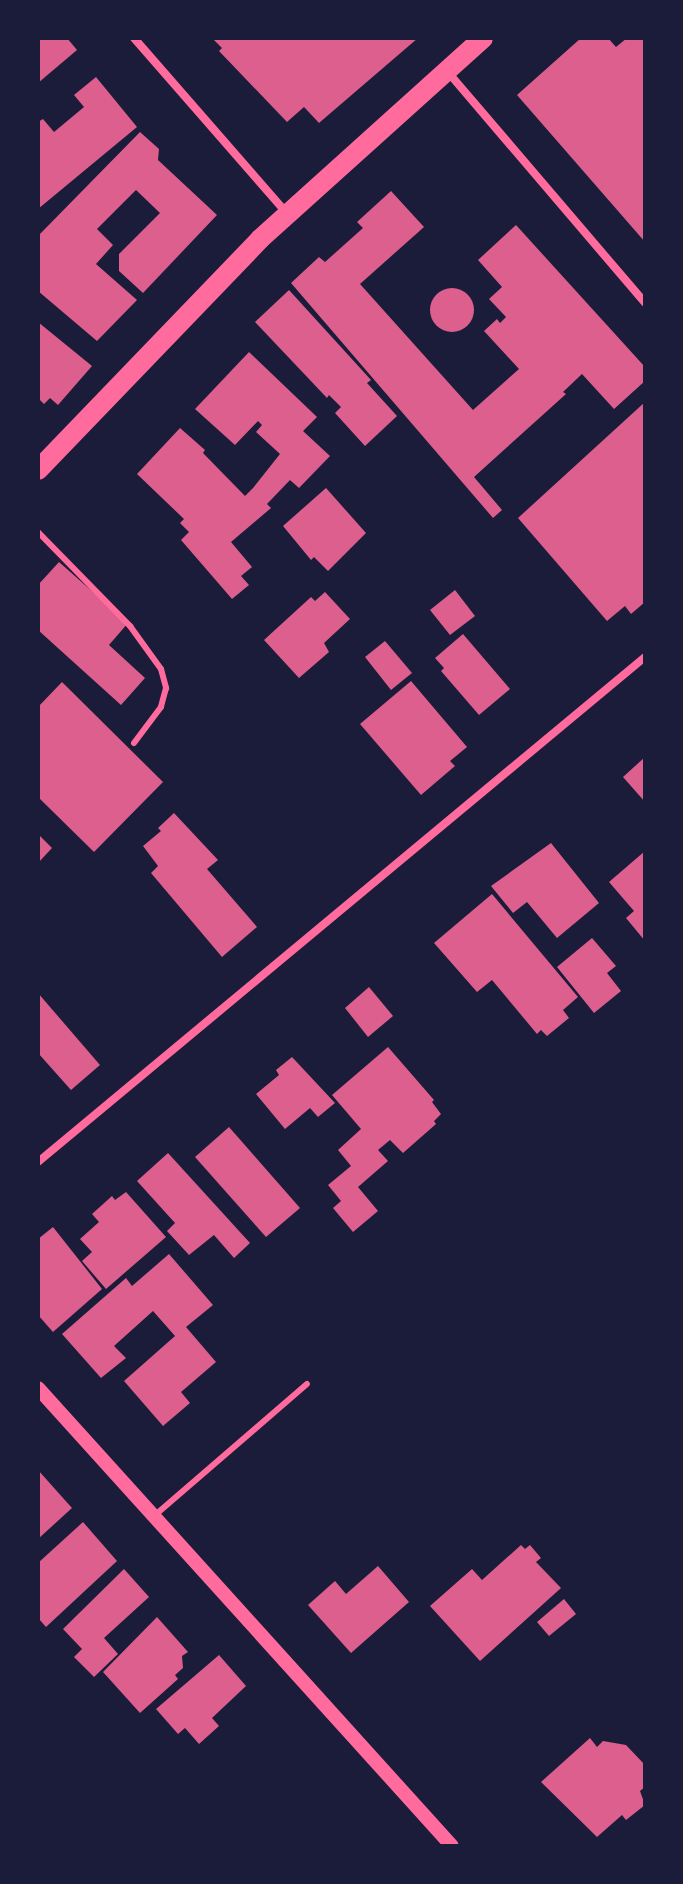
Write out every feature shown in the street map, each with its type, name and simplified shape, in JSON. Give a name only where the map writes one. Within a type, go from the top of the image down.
[{"type":"main road","points":[[38,470],[287,213],[483,38]]},
{"type":"street","points":[[134,38],[287,213]]},
{"type":"street","points":[[447,70],[645,303]]},
{"type":"street","points":[[38,1162],[645,657]]},
{"type":"street","points":[[38,1388],[452,1846]]},
{"type":"lane","points":[[38,532],[130,626],[161,669],[166,688],[161,707],[134,743]]},
{"type":"lane","points":[[154,1516],[307,1384]]},
{"type":"building","points":[[38,38],[67,38],[77,50],[38,83]]},
{"type":"building","points":[[212,38],[418,38],[319,123],[304,107],[287,122],[219,51],[222,48]]},
{"type":"building","points":[[581,38],[608,38],[616,47],[627,38],[645,38],[645,242],[517,95]]},
{"type":"building","points":[[96,77],[137,127],[38,209],[38,122],[43,119],[54,132],[84,107],[74,95]]},
{"type":"building","points":[[140,132],[159,149],[158,160],[217,215],[143,293],[119,271],[119,254],[160,213],[136,190],[97,229],[113,245],[96,264],[137,300],[97,341],[38,291],[38,236]]},
{"type":"building","points":[[391,191],[424,227],[360,284],[473,410],[519,369],[484,331],[497,319],[500,323],[506,317],[489,299],[502,287],[478,260],[516,225],[645,367],[645,381],[614,409],[582,374],[563,392],[566,394],[474,477],[502,510],[493,518],[291,283],[319,257],[325,262],[363,228],[357,222]]},
{"type":"building","points":[[452,288],[468,294],[474,310],[468,326],[452,332],[436,326],[430,310],[436,294]]},
{"type":"building","points":[[289,290],[371,380],[367,383],[397,416],[365,446],[335,413],[341,407],[329,395],[327,398],[255,322]]},
{"type":"building","points":[[38,322],[92,366],[58,405],[50,398],[44,404],[38,398]]},
{"type":"building","points":[[249,352],[317,417],[303,431],[330,456],[299,488],[290,480],[267,504],[271,508],[231,542],[252,567],[241,576],[249,585],[232,599],[181,540],[189,532],[180,523],[184,519],[137,474],[180,428],[205,450],[203,453],[245,496],[253,488],[280,454],[256,432],[262,425],[258,421],[235,445],[195,409]]},
{"type":"building","points":[[645,402],[645,602],[631,614],[625,606],[607,621],[518,518]]},
{"type":"building","points":[[326,488],[366,533],[328,571],[314,557],[311,560],[283,526]]},
{"type":"building","points":[[59,562],[128,623],[109,645],[145,678],[121,705],[38,630],[38,585]]},
{"type":"building","points":[[455,590],[475,616],[450,635],[430,610]]},
{"type":"building","points":[[325,592],[350,619],[324,643],[329,652],[299,678],[264,640],[311,597],[315,601]]},
{"type":"building","points":[[463,634],[510,689],[479,715],[441,671],[444,668],[435,658]]},
{"type":"building","points":[[385,641],[412,673],[391,690],[365,657]]},
{"type":"building","points":[[411,681],[467,747],[450,761],[455,766],[421,795],[360,724]]},
{"type":"building","points":[[62,682],[163,782],[94,852],[38,797],[38,707]]},
{"type":"building","points":[[645,757],[645,802],[623,777]]},
{"type":"building","points":[[174,813],[218,860],[207,869],[257,927],[222,957],[151,873],[158,866],[143,846],[161,831],[158,828]]},
{"type":"building","points":[[38,834],[52,848],[38,863]]},
{"type":"building","points":[[551,843],[599,903],[557,938],[527,902],[513,913],[491,886]]},
{"type":"building","points":[[645,851],[645,941],[626,918],[634,911],[609,882]]},
{"type":"building","points":[[492,894],[578,997],[563,1010],[569,1018],[547,1036],[541,1030],[537,1034],[492,980],[477,992],[434,943]]},
{"type":"building","points":[[592,938],[616,966],[607,973],[621,991],[594,1013],[557,967]]},
{"type":"building","points":[[369,987],[393,1016],[368,1037],[345,1008]]},
{"type":"building","points":[[38,993],[100,1065],[71,1090],[38,1053]]},
{"type":"building","points":[[388,1047],[434,1100],[432,1102],[441,1114],[434,1121],[436,1124],[403,1153],[390,1140],[378,1150],[388,1161],[358,1187],[378,1211],[353,1232],[333,1208],[341,1201],[328,1185],[351,1166],[338,1150],[361,1129],[332,1095]]},
{"type":"building","points":[[292,1057],[335,1103],[318,1117],[310,1108],[285,1129],[256,1094],[279,1075],[276,1070]]},
{"type":"building","points":[[229,1127],[300,1208],[266,1237],[195,1157]]},
{"type":"building","points":[[168,1153],[250,1243],[234,1258],[214,1235],[189,1255],[167,1231],[175,1223],[137,1181]]},
{"type":"building","points":[[126,1192],[166,1237],[106,1289],[82,1261],[92,1252],[80,1239],[99,1222],[92,1214],[112,1196],[115,1200]]},
{"type":"building","points":[[53,1227],[102,1289],[53,1332],[38,1315],[38,1239]]},
{"type":"building","points":[[169,1254],[213,1305],[186,1327],[216,1362],[181,1392],[190,1403],[163,1426],[124,1381],[175,1336],[153,1311],[114,1346],[126,1358],[101,1378],[62,1334],[126,1278],[132,1286]]},
{"type":"building","points":[[38,1470],[72,1508],[38,1539]]},
{"type":"building","points":[[83,1522],[117,1561],[46,1627],[38,1618],[38,1563]]},
{"type":"building","points":[[521,1545],[525,1549],[530,1545],[541,1558],[536,1562],[561,1588],[480,1661],[430,1606],[472,1569],[482,1580]]},
{"type":"building","points":[[378,1566],[409,1602],[351,1653],[308,1605],[335,1581],[346,1594]]},
{"type":"building","points":[[124,1569],[149,1597],[104,1638],[118,1654],[94,1677],[74,1657],[82,1649],[63,1629]]},
{"type":"building","points":[[564,1599],[576,1614],[549,1636],[537,1622]]},
{"type":"building","points":[[157,1617],[188,1652],[182,1656],[183,1668],[175,1675],[178,1679],[140,1713],[103,1672]]},
{"type":"building","points":[[219,1655],[246,1686],[212,1718],[219,1726],[199,1744],[185,1728],[178,1734],[156,1709]]},
{"type":"building","points":[[590,1738],[597,1747],[603,1741],[626,1745],[645,1765],[645,1787],[640,1791],[645,1805],[626,1820],[622,1815],[597,1837],[541,1782]]}]
